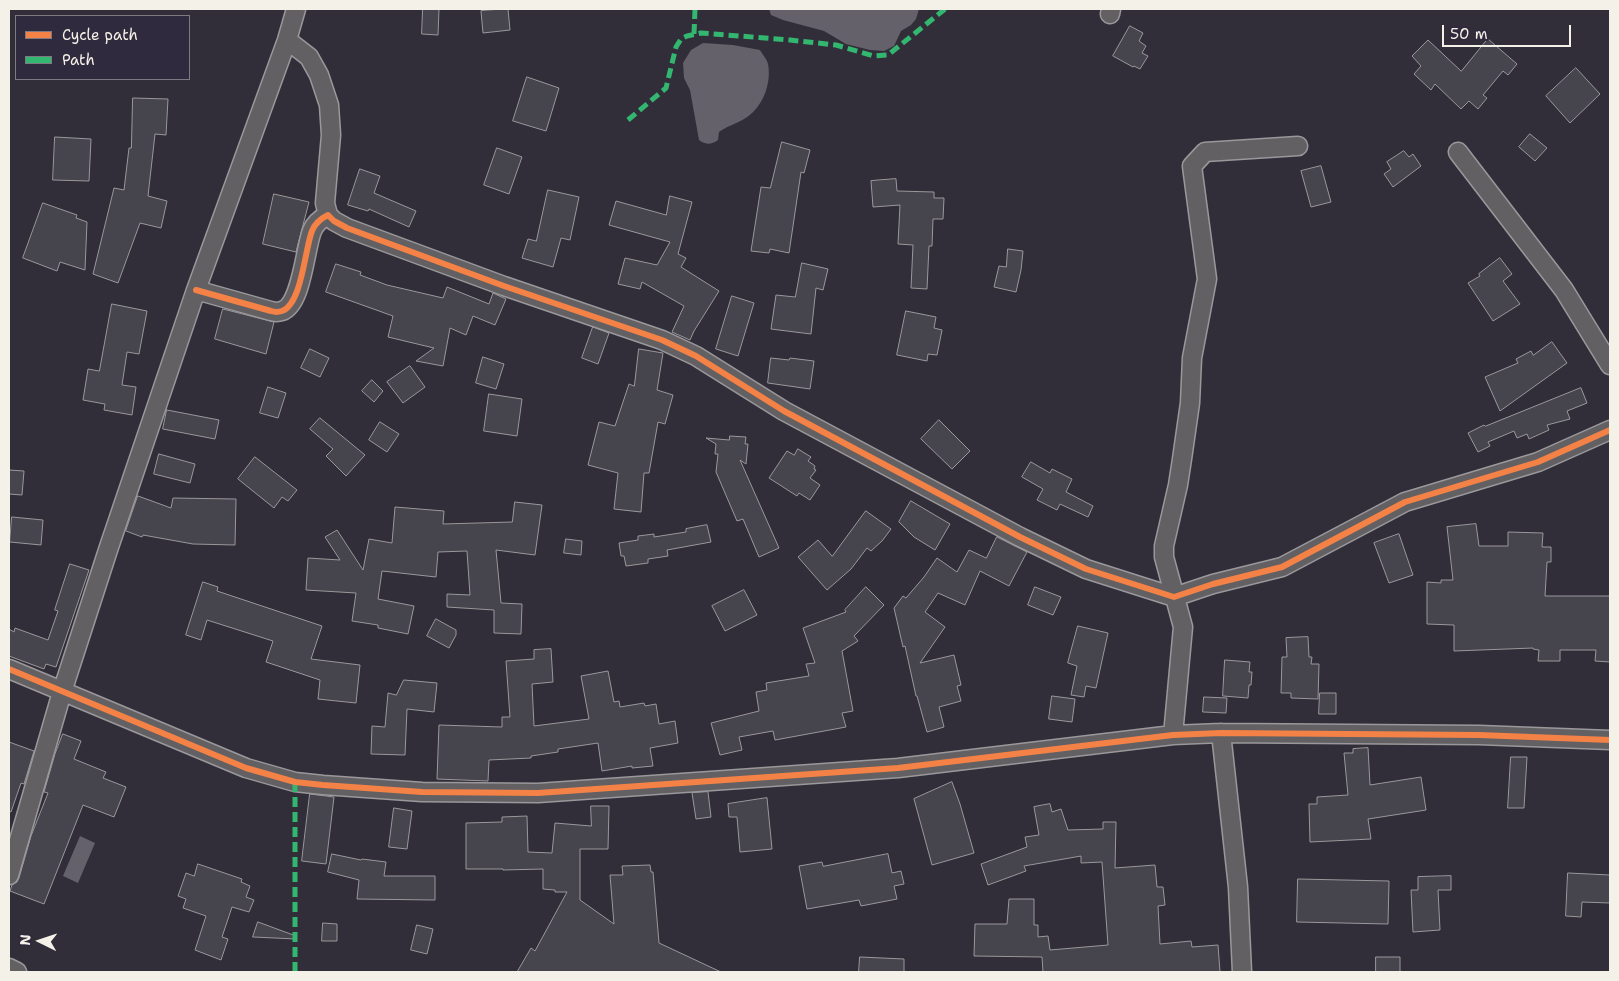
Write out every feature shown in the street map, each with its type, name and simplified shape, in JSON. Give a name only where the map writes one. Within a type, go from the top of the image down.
[{"type":"street","points":[[9,875],[62,692],[108,550],[196,290],[287,40],[296,9]]},
{"type":"street","points":[[287,40],[309,57],[319,76],[329,106],[331,135],[325,204],[328,214],[334,221],[347,228],[504,286],[662,340],[696,356],[792,416],[1020,537],[1086,569],[1174,597],[1213,584],[1282,567],[1405,502],[1538,462],[1610,430]]},
{"type":"street","points":[[1173,734],[1183,627],[1164,557],[1164,546],[1181,468],[1190,403],[1192,358],[1206,279],[1192,166],[1205,152],[1298,146]]},
{"type":"street","points":[[1458,152],[1564,290],[1610,365]]},
{"type":"street","points":[[196,290],[270,311],[281,312],[287,309],[303,276],[311,232],[318,220],[328,214]]},
{"type":"street","points":[[9,669],[246,768],[269,775],[295,782],[422,792],[538,793],[898,768],[1173,734],[1479,735],[1610,740]]},
{"type":"street","points":[[1221,733],[1238,887],[1242,972]]},
{"type":"street","points":[[9,968],[17,972]]},
{"type":"shaded area","points":[[769,9],[919,9],[916,19],[911,25],[901,31],[894,46],[884,51],[870,50],[846,44],[824,31],[771,15]]},
{"type":"shaded area","points":[[703,43],[733,45],[760,50],[767,62],[769,72],[767,88],[756,109],[744,119],[719,132],[718,140],[708,144],[699,140],[690,90],[684,78],[683,63],[691,50]]},
{"type":"shaded area","points":[[80,836],[95,843],[78,883],[63,876]]},
{"type":"building","points":[[423,9],[439,9],[438,35],[422,34]]},
{"type":"building","points":[[508,9],[510,30],[483,33],[481,11]]},
{"type":"building","points":[[1130,26],[1143,33],[1139,41],[1146,46],[1142,53],[1148,56],[1140,69],[1113,56]]},
{"type":"building","points":[[1488,39],[1517,64],[1508,75],[1503,71],[1483,95],[1487,98],[1478,109],[1469,101],[1461,109],[1435,84],[1431,90],[1414,74],[1421,66],[1412,56],[1428,40],[1461,71]]},
{"type":"building","points":[[1576,68],[1600,94],[1570,123],[1546,96]]},
{"type":"building","points":[[527,77],[559,88],[546,131],[513,121]]},
{"type":"building","points":[[133,98],[168,99],[166,135],[155,134],[148,196],[167,201],[161,228],[140,223],[118,283],[93,274],[114,188],[124,190],[129,148],[131,148]]},
{"type":"building","points":[[1530,134],[1547,148],[1535,161],[1519,147]]},
{"type":"building","points":[[55,137],[91,139],[89,181],[53,180]]},
{"type":"building","points":[[782,142],[810,150],[804,173],[801,172],[789,253],[770,249],[769,253],[751,251],[761,187],[770,188]]},
{"type":"building","points":[[497,148],[522,157],[509,194],[484,185]]},
{"type":"building","points":[[1404,151],[1409,157],[1413,154],[1421,166],[1393,187],[1384,174],[1391,169],[1387,162]]},
{"type":"building","points":[[1321,166],[1331,202],[1311,207],[1301,171]]},
{"type":"building","points":[[360,169],[380,176],[374,193],[416,211],[409,227],[369,209],[368,211],[348,205]]},
{"type":"building","points":[[896,179],[897,191],[934,192],[934,198],[944,198],[943,219],[933,219],[932,246],[929,246],[927,289],[911,288],[913,245],[898,244],[900,205],[873,207],[871,181]]},
{"type":"building","points":[[548,190],[579,197],[570,240],[561,238],[553,267],[522,258],[528,239],[536,241]]},
{"type":"building","points":[[274,194],[309,202],[296,252],[263,244]]},
{"type":"building","points":[[670,196],[692,202],[678,254],[686,258],[681,267],[719,291],[690,340],[672,332],[684,306],[642,282],[640,289],[618,284],[625,258],[657,265],[670,242],[609,225],[616,201],[666,215]]},
{"type":"building","points":[[43,203],[77,215],[76,218],[87,222],[85,270],[60,262],[57,271],[23,258]]},
{"type":"building","points":[[1008,249],[1023,251],[1016,292],[994,287],[999,266],[1006,267]]},
{"type":"building","points":[[1500,258],[1512,274],[1503,281],[1520,304],[1493,321],[1468,283],[1480,276],[1479,274]]},
{"type":"building","points":[[802,263],[828,269],[823,290],[816,288],[811,334],[771,329],[776,295],[795,297]]},
{"type":"building","points":[[336,264],[361,272],[360,275],[387,285],[443,298],[447,287],[489,304],[493,293],[506,299],[495,325],[473,316],[466,335],[450,328],[443,366],[416,361],[434,348],[388,337],[393,316],[326,292]]},
{"type":"building","points":[[732,296],[754,303],[738,356],[716,349]]},
{"type":"building","points":[[112,304],[147,311],[139,354],[127,352],[122,385],[136,387],[132,415],[104,410],[105,404],[83,400],[88,369],[99,371]]},
{"type":"building","points":[[223,309],[274,322],[266,354],[215,339]]},
{"type":"building","points":[[906,311],[936,317],[934,328],[942,330],[937,355],[928,354],[927,361],[897,355]]},
{"type":"building","points":[[593,327],[609,333],[598,364],[582,358]]},
{"type":"building","points":[[1552,342],[1567,363],[1500,411],[1485,377],[1518,363],[1516,359],[1531,351],[1533,355]]},
{"type":"building","points":[[310,349],[329,358],[320,377],[301,368]]},
{"type":"building","points":[[639,349],[663,353],[657,390],[673,395],[665,424],[658,422],[649,473],[644,473],[641,512],[614,509],[618,473],[588,465],[599,422],[615,426],[629,384],[634,386]]},
{"type":"building","points":[[483,357],[504,364],[496,389],[476,383]]},
{"type":"building","points":[[771,358],[814,361],[810,389],[768,383]]},
{"type":"building","points":[[410,366],[425,387],[403,403],[387,382]]},
{"type":"building","points":[[372,380],[383,391],[374,402],[362,391]]},
{"type":"building","points":[[268,387],[286,393],[278,418],[260,413]]},
{"type":"building","points":[[1581,388],[1587,403],[1567,411],[1570,419],[1547,425],[1549,430],[1529,439],[1527,434],[1517,438],[1514,431],[1488,442],[1490,446],[1478,452],[1468,433],[1484,425]]},
{"type":"building","points":[[489,394],[522,399],[517,436],[484,431]]},
{"type":"building","points":[[167,410],[219,420],[215,439],[163,429]]},
{"type":"building","points":[[320,418],[365,455],[346,476],[326,456],[333,449],[310,429]]},
{"type":"building","points":[[939,420],[970,451],[952,469],[921,439]]},
{"type":"building","points":[[380,422],[399,434],[387,452],[369,440]]},
{"type":"building","points":[[730,436],[746,437],[745,444],[748,444],[746,464],[740,460],[779,548],[759,557],[743,519],[737,521],[716,472],[718,454],[715,454],[716,444],[706,438],[729,440]]},
{"type":"building","points":[[798,449],[811,457],[808,461],[815,466],[814,469],[816,470],[810,478],[820,485],[810,500],[799,493],[797,496],[769,478],[787,451],[794,455]]},
{"type":"building","points":[[159,454],[195,464],[190,483],[154,474]]},
{"type":"building","points":[[255,457],[297,490],[288,501],[282,497],[274,508],[238,479]]},
{"type":"building","points":[[1031,462],[1050,473],[1052,469],[1072,479],[1066,492],[1093,506],[1088,517],[1060,504],[1057,510],[1037,500],[1043,489],[1022,477]]},
{"type":"building","points":[[9,470],[24,471],[22,495],[9,494]]},
{"type":"building","points":[[138,496],[171,508],[173,498],[236,499],[235,545],[193,544],[143,535],[142,537],[126,531]]},
{"type":"building","points":[[911,501],[950,524],[935,550],[914,537],[899,522]]},
{"type":"building","points":[[515,502],[542,505],[535,555],[496,550],[501,603],[522,604],[521,634],[494,633],[494,610],[447,607],[447,594],[470,595],[467,551],[438,552],[436,577],[382,571],[378,599],[414,606],[408,634],[378,628],[378,625],[352,621],[356,593],[306,590],[308,558],[340,560],[325,537],[337,530],[363,570],[369,539],[392,543],[395,507],[444,511],[443,524],[512,522]]},
{"type":"building","points":[[866,511],[891,529],[871,551],[867,548],[851,569],[827,590],[798,557],[818,540],[832,556]]},
{"type":"building","points":[[12,517],[43,520],[41,545],[10,542]]},
{"type":"building","points":[[1476,524],[1479,546],[1508,546],[1508,532],[1543,533],[1542,547],[1551,547],[1551,562],[1547,562],[1545,596],[1610,596],[1610,662],[1595,661],[1596,650],[1560,650],[1560,661],[1538,661],[1539,650],[1533,648],[1454,651],[1454,625],[1427,624],[1427,582],[1441,583],[1441,580],[1453,580],[1447,527]]},
{"type":"building","points":[[707,525],[711,542],[667,550],[668,556],[648,559],[648,563],[626,566],[624,556],[621,556],[619,543],[638,540],[638,536],[654,534],[654,537],[686,532],[686,529]]},
{"type":"building","points":[[1399,534],[1413,575],[1389,583],[1374,543]]},
{"type":"building","points":[[997,537],[1027,552],[1009,586],[980,571],[965,605],[938,593],[925,612],[945,627],[920,663],[954,655],[961,685],[957,686],[961,701],[939,707],[944,727],[927,732],[894,608],[903,596],[906,598],[937,558],[957,572],[969,550],[986,558]]},
{"type":"building","points":[[566,539],[582,541],[581,555],[564,553]]},
{"type":"building","points":[[70,564],[89,570],[56,667],[46,664],[44,669],[9,656],[9,629],[14,632],[15,628],[48,640],[58,611],[55,610]]},
{"type":"building","points":[[203,582],[218,587],[217,591],[322,626],[311,659],[360,665],[356,703],[318,699],[320,680],[266,662],[273,641],[207,620],[201,640],[186,635]]},
{"type":"building","points":[[866,587],[884,605],[854,636],[858,641],[842,651],[853,711],[842,713],[846,727],[775,740],[773,731],[739,737],[742,750],[720,755],[711,723],[759,711],[756,692],[767,690],[766,683],[809,676],[806,664],[815,663],[803,628],[846,612],[845,610]]},
{"type":"building","points":[[1035,587],[1061,597],[1053,615],[1028,605]]},
{"type":"building","points":[[744,590],[757,615],[725,631],[712,606]]},
{"type":"building","points":[[436,619],[456,630],[456,635],[449,648],[427,636]]},
{"type":"building","points":[[1078,626],[1108,633],[1096,688],[1086,686],[1084,697],[1071,695],[1077,666],[1068,663]]},
{"type":"building","points":[[1308,637],[1309,657],[1312,657],[1311,664],[1319,664],[1318,699],[1291,698],[1291,693],[1281,693],[1282,657],[1287,657],[1286,638]]},
{"type":"building","points":[[551,649],[553,682],[532,684],[534,726],[589,719],[581,676],[608,671],[614,702],[619,701],[620,707],[644,703],[645,706],[656,704],[659,724],[675,721],[678,743],[650,748],[653,766],[632,768],[632,766],[602,771],[598,743],[558,749],[558,752],[531,756],[531,758],[489,760],[488,781],[437,779],[439,725],[502,727],[502,717],[510,717],[506,661],[534,659],[534,650]]},
{"type":"building","points":[[1225,660],[1250,662],[1249,672],[1252,672],[1248,698],[1223,696]]},
{"type":"building","points":[[404,680],[437,683],[434,712],[407,709],[405,755],[371,754],[372,726],[385,727],[388,693],[396,695]]},
{"type":"building","points":[[1320,693],[1336,693],[1336,714],[1319,714]]},
{"type":"building","points":[[1052,696],[1075,699],[1072,722],[1049,719]]},
{"type":"building","points":[[1204,697],[1227,698],[1226,713],[1203,712]]},
{"type":"building","points":[[63,734],[81,741],[74,759],[106,772],[103,778],[126,787],[114,817],[83,805],[44,904],[10,891],[12,885],[19,878],[31,836],[48,793],[44,792]]},
{"type":"building","points":[[9,742],[34,751],[24,784],[21,783],[11,812],[9,811]]},
{"type":"building","points":[[1368,748],[1370,785],[1421,777],[1426,810],[1368,819],[1371,839],[1310,842],[1309,804],[1317,804],[1317,797],[1348,795],[1344,753],[1353,753],[1353,749]]},
{"type":"building","points":[[1511,757],[1527,757],[1524,808],[1508,808]]},
{"type":"building","points":[[952,782],[974,853],[932,865],[914,799]]},
{"type":"building","points":[[708,792],[711,817],[696,819],[692,793]]},
{"type":"building","points":[[310,794],[334,797],[326,864],[302,861]]},
{"type":"building","points":[[767,798],[772,849],[740,852],[737,817],[729,817],[728,804]]},
{"type":"building","points":[[1050,804],[1052,812],[1061,809],[1068,830],[1103,829],[1103,822],[1116,822],[1115,868],[1155,865],[1157,887],[1163,887],[1165,905],[1158,906],[1160,944],[1191,941],[1192,947],[1218,945],[1220,972],[1043,972],[1042,957],[974,956],[975,924],[1007,924],[1009,899],[1034,899],[1034,925],[1038,925],[1038,937],[1048,936],[1050,950],[1108,945],[1102,862],[1081,863],[1081,856],[1024,866],[1026,871],[988,885],[981,864],[1027,847],[1025,837],[1039,835],[1034,807]]},
{"type":"building","points":[[591,806],[609,806],[608,849],[580,849],[580,900],[614,924],[610,875],[623,875],[622,866],[650,865],[651,872],[653,872],[659,943],[721,972],[517,972],[531,948],[535,951],[567,892],[543,889],[543,869],[466,869],[466,823],[502,822],[502,817],[527,816],[528,852],[552,853],[555,823],[591,826]]},
{"type":"building","points":[[394,808],[412,811],[407,849],[389,847]]},
{"type":"building","points":[[332,854],[361,860],[386,862],[384,876],[435,876],[435,900],[357,899],[359,880],[328,872]]},
{"type":"building","points":[[888,854],[892,873],[901,871],[904,884],[894,886],[897,899],[861,906],[859,900],[807,909],[799,866],[822,862],[823,866]]},
{"type":"building","points":[[198,864],[242,879],[241,882],[250,886],[246,897],[254,900],[249,912],[232,907],[222,937],[228,939],[221,960],[195,950],[206,916],[183,908],[186,899],[178,896],[186,873],[194,876]]},
{"type":"building","points":[[1568,873],[1610,875],[1610,903],[1582,902],[1581,917],[1566,916]]},
{"type":"building","points":[[1451,876],[1451,890],[1438,890],[1440,930],[1413,932],[1411,890],[1418,890],[1418,877]]},
{"type":"building","points":[[1298,879],[1389,881],[1388,924],[1297,922]]},
{"type":"building","points":[[258,922],[296,936],[296,939],[253,937]]},
{"type":"building","points":[[323,923],[337,924],[337,941],[322,941]]},
{"type":"building","points":[[417,925],[433,929],[427,954],[411,950]]},
{"type":"building","points":[[860,957],[904,959],[904,972],[859,972]]},
{"type":"building","points":[[1376,957],[1400,957],[1400,972],[1376,972]]},
{"type":"marked path","points":[[694,34],[695,9]]},
{"type":"marked path","points":[[628,120],[666,88],[676,47],[681,39],[687,36],[701,33],[790,40],[836,45],[874,56],[888,55],[945,9]]},
{"type":"marked path","points":[[295,782],[295,972]]},
{"type":"cycle path","points":[[196,290],[272,311],[282,311],[289,306],[294,298],[302,275],[313,228],[328,215],[334,221],[347,228],[504,286],[662,340],[696,356],[784,411],[1020,537],[1086,569],[1174,597],[1213,584],[1282,567],[1405,502],[1538,462],[1610,430]]},
{"type":"cycle path","points":[[9,669],[246,768],[295,782],[422,792],[538,793],[898,768],[1173,735],[1221,733],[1479,735],[1610,740]]}]
